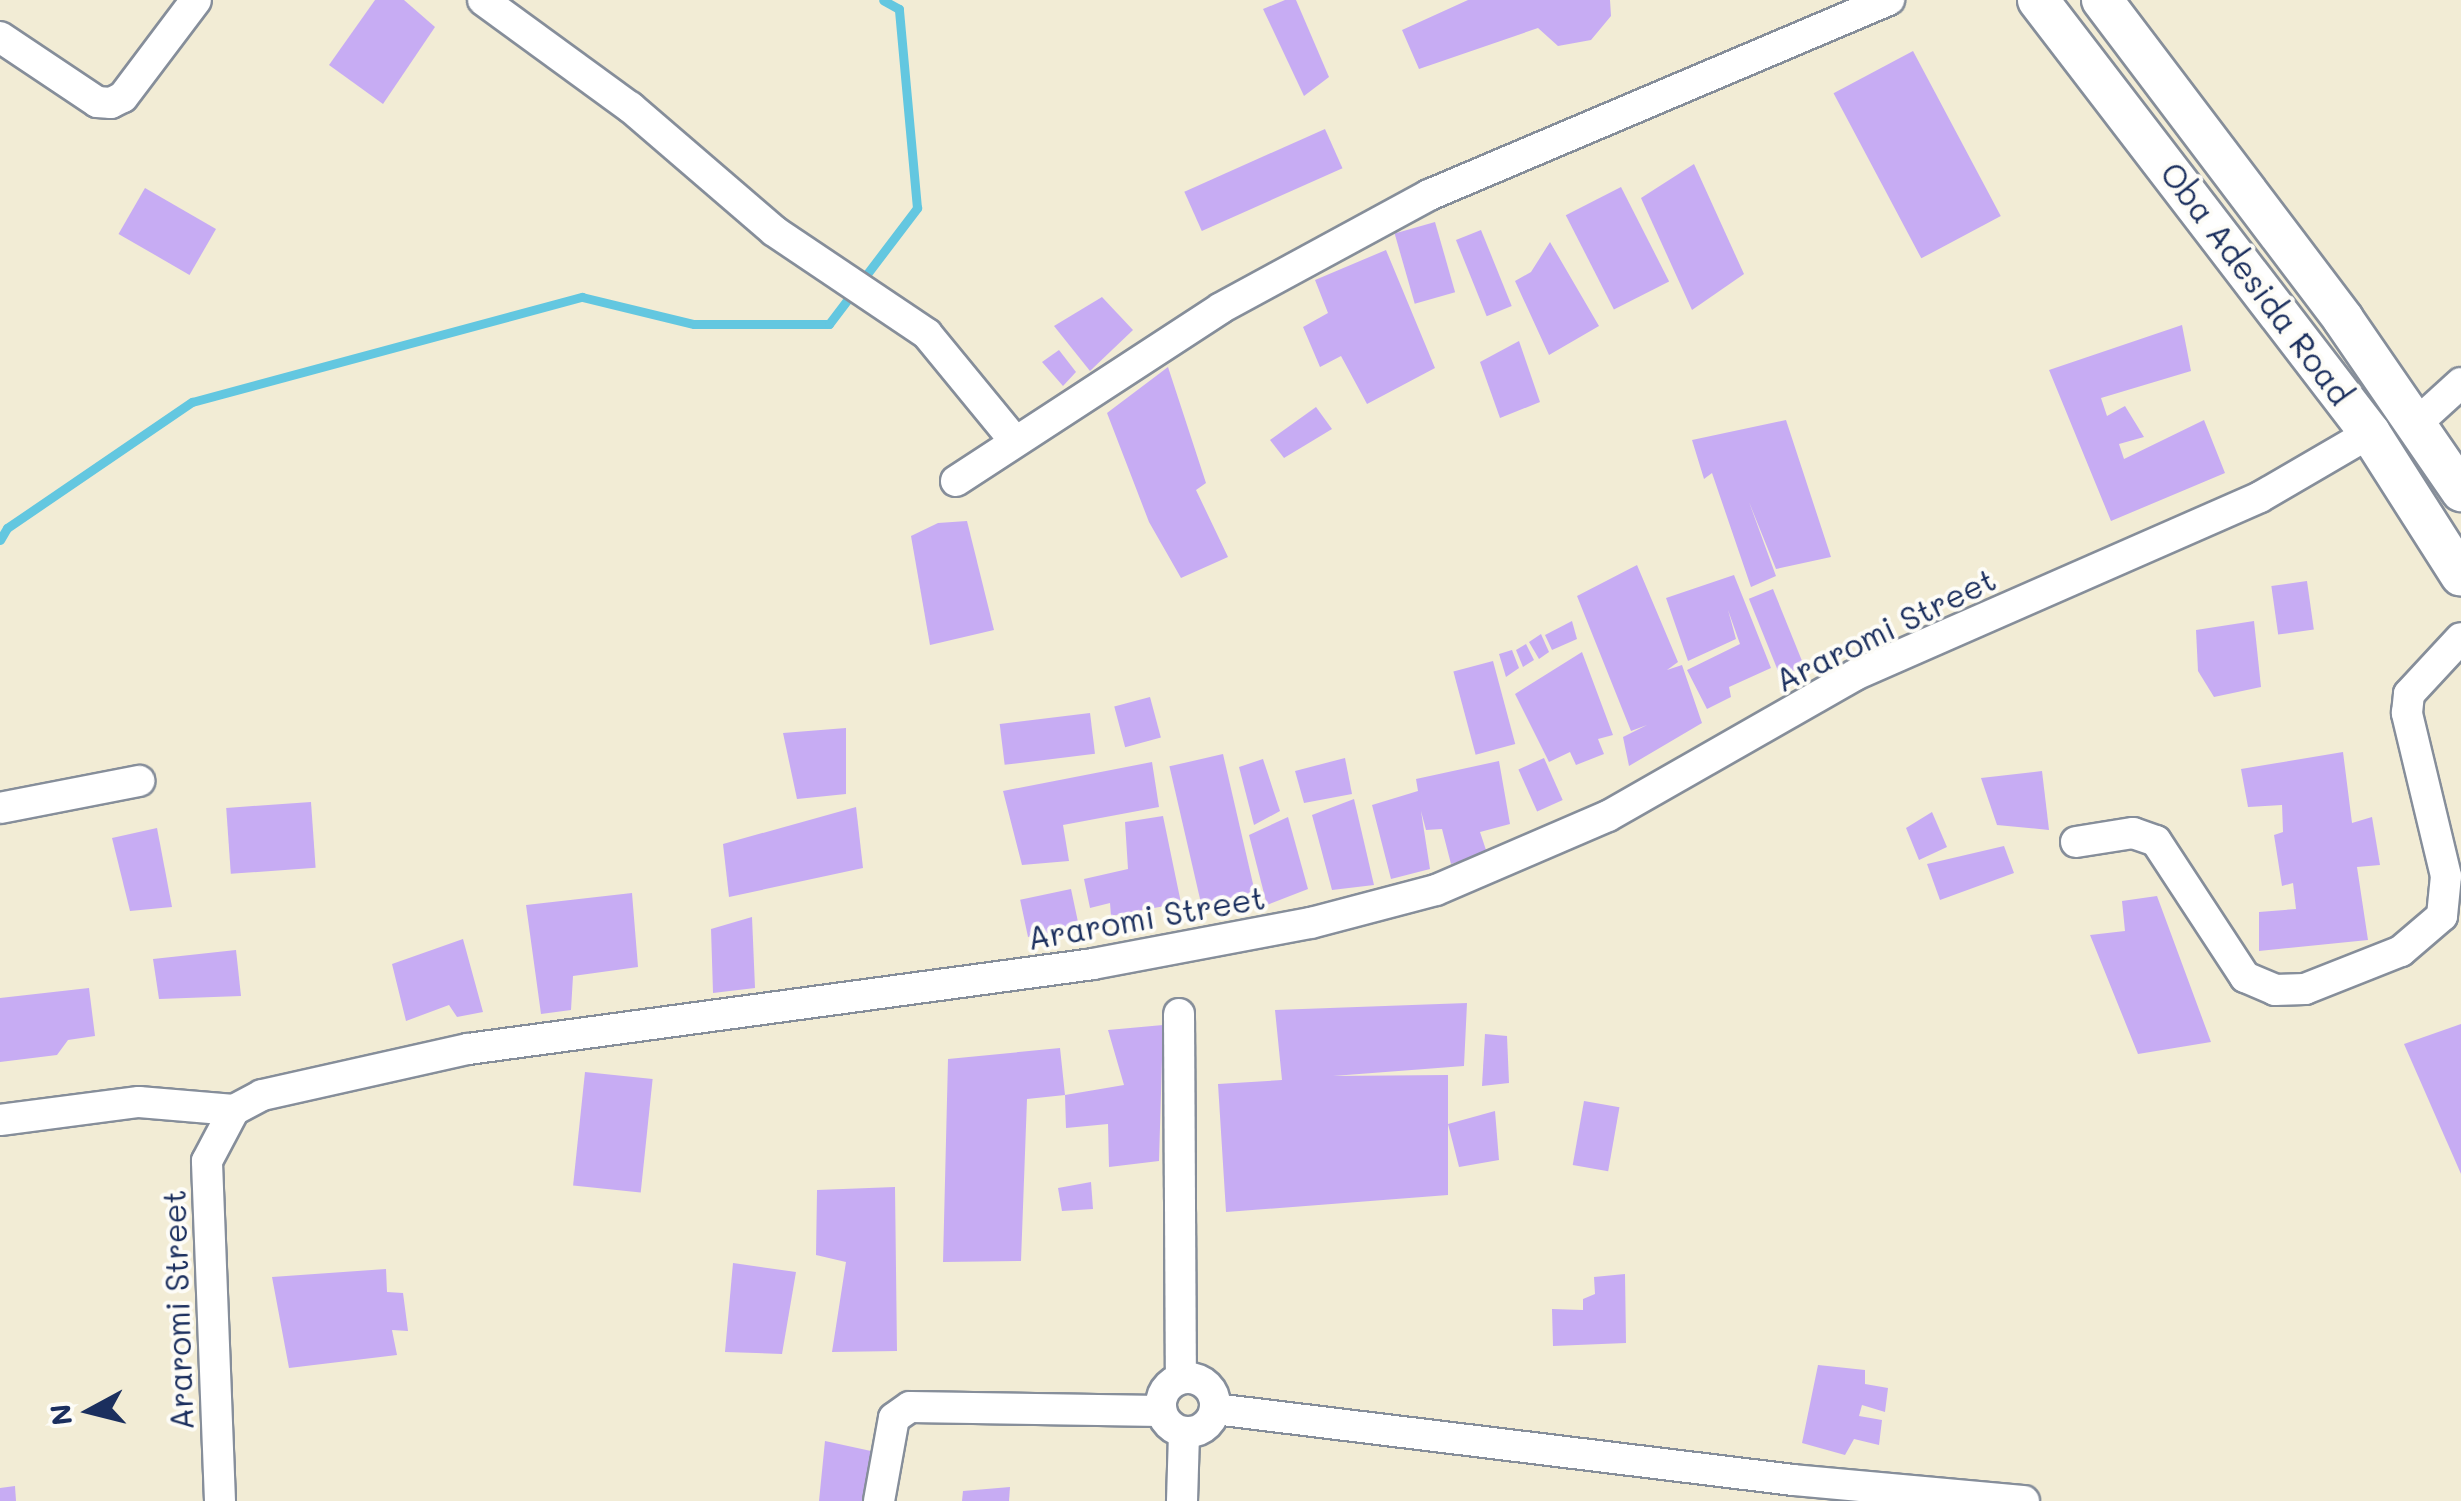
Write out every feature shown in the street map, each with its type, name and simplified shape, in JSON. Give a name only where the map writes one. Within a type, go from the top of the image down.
[{"type":"main road","name":"Oba Adesida Road","points":[[2038,0],[2370,433],[2461,576]]},
{"type":"main road","name":"Oba Adesida Road","points":[[2102,0],[2418,422],[2461,491]]},
{"type":"street","points":[[0,37],[98,102],[110,103],[123,96],[196,0]]},
{"type":"street","points":[[483,0],[630,107],[774,231],[927,334],[1015,442]]},
{"type":"street","points":[[956,481],[1220,308],[1429,195],[1889,0]]},
{"type":"street","points":[[2418,422],[2461,383]]},
{"type":"street","name":"Araromi Street","points":[[220,1501],[205,1198],[207,1161],[234,1110],[262,1095],[468,1049],[1093,964],[1311,923],[1436,890],[1608,816],[1855,675],[2260,497],[2370,433]]},
{"type":"street","points":[[2076,842],[2133,833],[2156,841],[2245,976],[2276,990],[2305,989],[2401,951],[2442,916],[2446,876],[2407,714],[2409,694],[2461,638]]},
{"type":"street","points":[[0,808],[139,781]]},
{"type":"street","points":[[1179,1014],[1181,1378]]},
{"type":"street","points":[[0,1120],[139,1102],[234,1110]]},
{"type":"street","points":[[1181,1378],[1210,1388],[1215,1409],[1204,1427],[1184,1432]]},
{"type":"street","points":[[1161,1411],[1164,1390],[1181,1378]]},
{"type":"street","points":[[878,1501],[894,1418],[910,1407],[1161,1411],[1184,1432],[1182,1501]]},
{"type":"street","points":[[1215,1409],[1791,1490],[2024,1501]]},
{"type":"building","points":[[375,0],[404,0],[435,27],[383,104],[329,65]]},
{"type":"building","points":[[1296,0],[1329,77],[1304,96],[1263,9]]},
{"type":"building","points":[[1468,0],[1610,0],[1611,16],[1591,40],[1558,46],[1538,28],[1419,69],[1402,30]]},
{"type":"building","points":[[1913,51],[2001,216],[1921,258],[1834,93]]},
{"type":"building","points":[[1325,129],[1342,168],[1202,231],[1184,192]]},
{"type":"building","points":[[1694,164],[1744,274],[1692,310],[1641,198]]},
{"type":"building","points":[[1621,187],[1669,281],[1614,310],[1566,215]]},
{"type":"building","points":[[145,188],[216,229],[190,275],[118,234]]},
{"type":"building","points":[[1435,222],[1455,292],[1415,304],[1395,234]]},
{"type":"building","points":[[1481,230],[1512,306],[1487,316],[1456,240]]},
{"type":"building","points":[[1550,242],[1599,326],[1549,355],[1515,281],[1531,272]]},
{"type":"building","points":[[1386,250],[1435,368],[1367,404],[1341,356],[1320,367],[1303,327],[1328,313],[1315,280]]},
{"type":"building","points":[[1102,297],[1133,330],[1090,371],[1054,326]]},
{"type":"building","points":[[2182,325],[2191,371],[2101,398],[2107,416],[2125,406],[2144,437],[2119,444],[2124,459],[2204,420],[2225,473],[2111,521],[2049,370]]},
{"type":"building","points":[[1519,341],[1540,402],[1500,418],[1480,362]]},
{"type":"building","points":[[1059,350],[1076,372],[1063,386],[1042,362]]},
{"type":"building","points":[[1168,367],[1206,483],[1196,490],[1228,557],[1181,578],[1149,522],[1107,413]]},
{"type":"building","points":[[1316,407],[1332,429],[1284,458],[1270,440]]},
{"type":"building","points":[[1786,420],[1831,557],[1776,569],[1749,502],[1776,576],[1751,587],[1712,473],[1704,479],[1692,440]]},
{"type":"building","points":[[967,521],[994,630],[930,645],[911,536],[938,523]]},
{"type":"building","points":[[1637,565],[1678,662],[1667,670],[1682,665],[1702,723],[1629,766],[1623,737],[1647,725],[1631,731],[1577,596]]},
{"type":"building","points":[[1734,575],[1771,668],[1729,687],[1731,697],[1707,709],[1687,670],[1740,644],[1728,610],[1736,639],[1688,661],[1666,598]]},
{"type":"building","points":[[2307,581],[2314,630],[2278,635],[2271,586]]},
{"type":"building","points":[[1773,589],[1804,667],[1780,677],[1749,599]]},
{"type":"building","points":[[1572,621],[1577,639],[1552,650],[1545,635]]},
{"type":"building","points":[[2254,621],[2261,687],[2214,697],[2198,671],[2196,630]]},
{"type":"building","points":[[1541,634],[1549,652],[1539,659],[1529,642]]},
{"type":"building","points":[[1526,644],[1534,660],[1523,667],[1516,650]]},
{"type":"building","points":[[1512,650],[1519,668],[1506,677],[1499,654]]},
{"type":"building","points":[[1582,652],[1613,735],[1598,739],[1604,754],[1576,765],[1570,752],[1549,762],[1515,694]]},
{"type":"building","points":[[1493,661],[1515,744],[1476,755],[1453,672]]},
{"type":"building","points":[[1150,697],[1161,738],[1125,747],[1114,707]]},
{"type":"building","points":[[1090,713],[1095,754],[1005,765],[1000,724]]},
{"type":"building","points":[[846,728],[846,794],[797,799],[783,733]]},
{"type":"building","points":[[2343,752],[2352,823],[2372,817],[2380,865],[2357,867],[2368,940],[2259,951],[2259,912],[2296,909],[2293,883],[2282,886],[2274,835],[2283,832],[2282,805],[2248,807],[2241,769]]},
{"type":"building","points":[[1223,754],[1255,892],[1201,905],[1169,766]]},
{"type":"building","points":[[1345,758],[1352,794],[1304,803],[1295,771]]},
{"type":"building","points":[[1544,758],[1563,800],[1537,811],[1518,769]]},
{"type":"building","points":[[1263,759],[1280,811],[1254,825],[1239,767]]},
{"type":"building","points":[[1499,761],[1510,824],[1480,832],[1487,853],[1451,864],[1442,829],[1426,830],[1421,811],[1430,869],[1391,879],[1372,805],[1418,791],[1416,779]]},
{"type":"building","points":[[1152,762],[1159,807],[1063,825],[1069,861],[1022,865],[1003,791]]},
{"type":"building","points":[[2042,771],[2049,830],[1997,825],[1981,778]]},
{"type":"building","points":[[1354,799],[1374,885],[1332,890],[1312,815]]},
{"type":"building","points":[[311,802],[316,868],[231,874],[226,808]]},
{"type":"building","points":[[856,807],[863,868],[729,897],[723,844]]},
{"type":"building","points":[[1932,812],[1947,847],[1919,860],[1906,828]]},
{"type":"building","points":[[1163,816],[1181,903],[1111,916],[1110,903],[1090,908],[1084,879],[1128,869],[1125,822]]},
{"type":"building","points":[[1288,817],[1308,889],[1267,905],[1249,835]]},
{"type":"building","points":[[157,828],[172,907],[130,911],[112,838]]},
{"type":"building","points":[[2004,846],[2014,873],[1940,900],[1927,864]]},
{"type":"building","points":[[1071,889],[1079,926],[1028,937],[1020,900]]},
{"type":"building","points":[[632,893],[638,967],[573,976],[571,1010],[541,1014],[526,905]]},
{"type":"building","points":[[2157,896],[2211,1042],[2138,1054],[2090,935],[2125,931],[2122,901]]},
{"type":"building","points":[[752,917],[755,988],[713,993],[711,929]]},
{"type":"building","points":[[463,939],[483,1012],[457,1017],[449,1005],[406,1021],[392,964]]},
{"type":"building","points":[[236,950],[241,996],[159,999],[153,959]]},
{"type":"building","points":[[89,988],[95,1036],[68,1040],[57,1055],[0,1062],[0,998]]},
{"type":"building","points":[[1467,1003],[1464,1066],[1333,1076],[1448,1075],[1448,1195],[1226,1212],[1218,1084],[1282,1080],[1275,1010]]},
{"type":"building","points":[[2461,1024],[2461,1174],[2404,1044]]},
{"type":"building","points":[[1163,1025],[1159,1161],[1109,1167],[1108,1124],[1066,1128],[1065,1095],[1124,1085],[1108,1030]]},
{"type":"building","points":[[1485,1034],[1507,1036],[1509,1083],[1482,1086]]},
{"type":"building","points":[[1060,1048],[1065,1095],[1027,1099],[1021,1261],[943,1262],[948,1059]]},
{"type":"building","points":[[585,1072],[653,1079],[641,1192],[573,1185]]},
{"type":"building","points":[[1584,1101],[1619,1107],[1608,1171],[1573,1165]]},
{"type":"building","points":[[1495,1111],[1499,1160],[1459,1167],[1448,1124]]},
{"type":"building","points":[[1091,1182],[1093,1209],[1062,1211],[1058,1188]]},
{"type":"building","points":[[895,1187],[897,1351],[832,1352],[846,1262],[816,1255],[817,1190]]},
{"type":"building","points":[[733,1263],[796,1272],[782,1354],[725,1352]]},
{"type":"building","points":[[386,1269],[387,1292],[403,1293],[408,1331],[392,1330],[397,1355],[289,1368],[272,1277]]},
{"type":"building","points":[[1625,1274],[1626,1343],[1553,1346],[1552,1309],[1583,1310],[1583,1299],[1595,1294],[1594,1277]]},
{"type":"building","points":[[1818,1365],[1865,1370],[1865,1384],[1888,1388],[1885,1412],[1862,1405],[1859,1416],[1882,1420],[1879,1445],[1854,1439],[1845,1455],[1802,1443]]},
{"type":"building","points":[[825,1441],[871,1451],[862,1501],[819,1501]]},
{"type":"building","points":[[15,1486],[16,1501],[0,1501],[0,1488]]},
{"type":"building","points":[[1010,1487],[1009,1501],[962,1501],[963,1491]]},
{"type":"waterway","points":[[0,540],[7,528],[192,402],[582,297],[694,324],[829,324],[917,208],[899,9],[883,0]]}]
